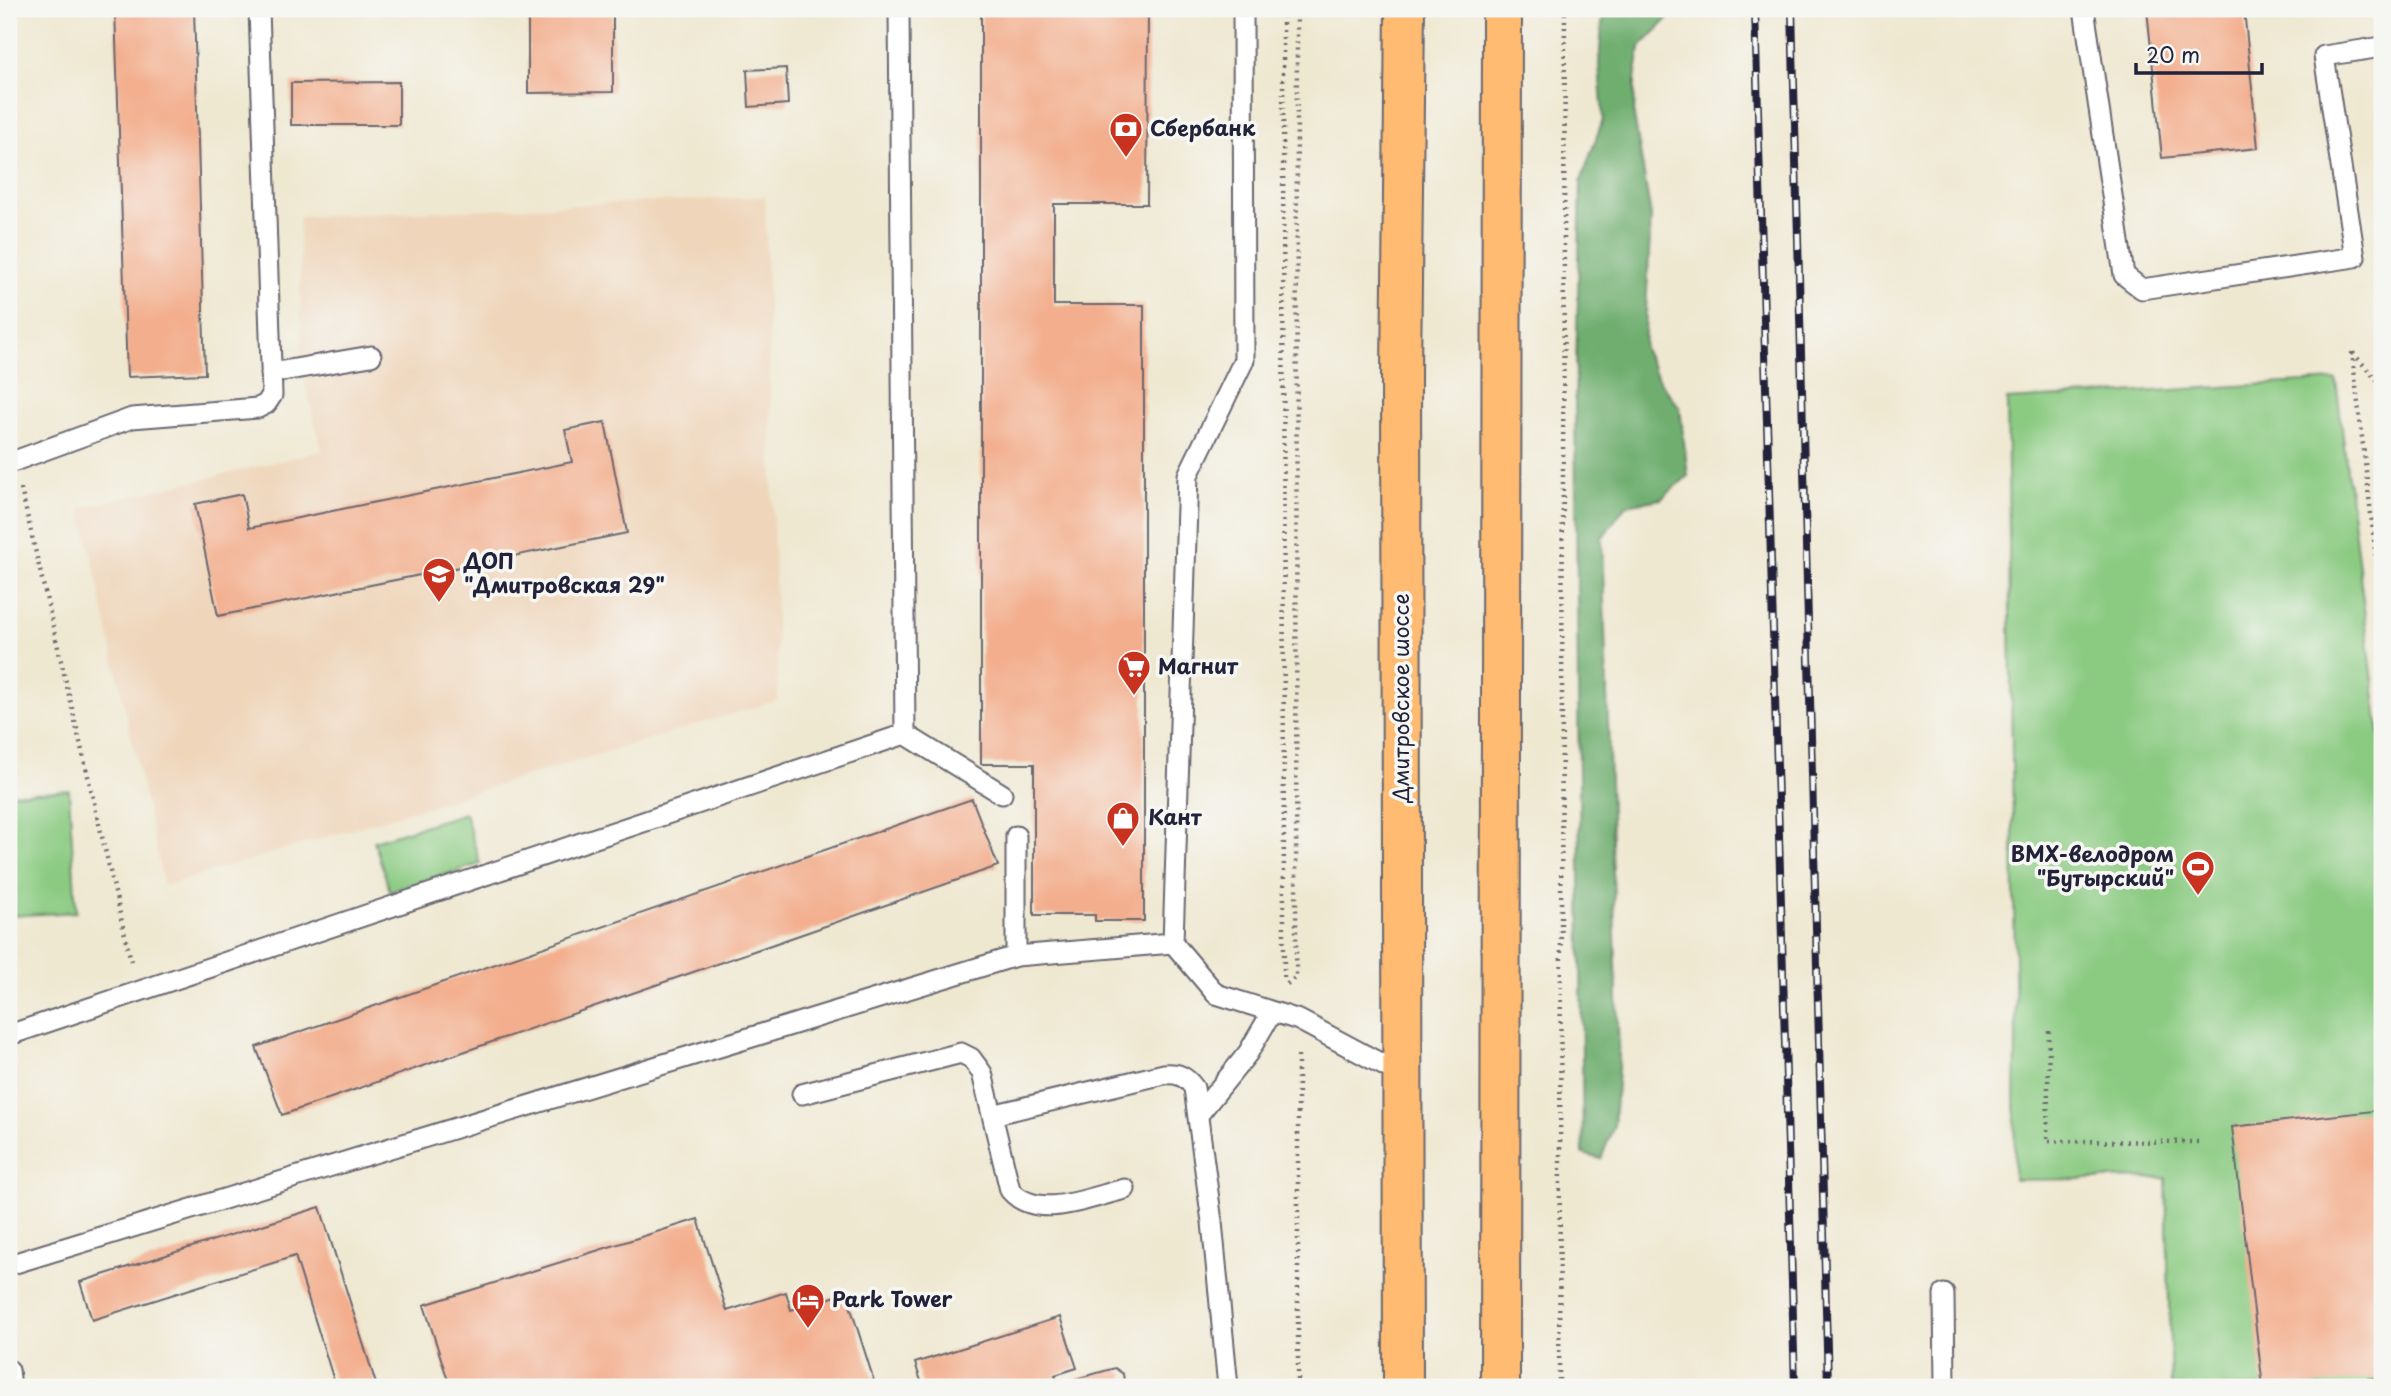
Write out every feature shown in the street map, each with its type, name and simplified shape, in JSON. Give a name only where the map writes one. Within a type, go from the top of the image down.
[{"type":"main road","name":"Дмитровское шоссе","points":[[1403,1387],[1401,373],[1405,9]]},
{"type":"main road","points":[[1500,1387],[1502,9]]},
{"type":"lane","points":[[12,462],[132,418],[258,408],[266,404],[272,395],[259,9]]},
{"type":"lane","points":[[900,9],[905,734]]},
{"type":"lane","points":[[1243,9],[1244,360],[1188,475],[1173,943],[1216,994],[1299,1020],[1404,1076]]},
{"type":"lane","points":[[2084,9],[2124,275],[2142,289],[2354,257],[2324,56],[2382,47]]},
{"type":"lane","points":[[271,373],[371,356]]},
{"type":"lane","points":[[905,734],[1002,794]]},
{"type":"lane","points":[[9,1035],[905,734]]},
{"type":"lane","points":[[1016,956],[1017,836]]},
{"type":"lane","points":[[9,1265],[1016,956],[1173,943]]},
{"type":"lane","points":[[1198,1115],[1248,1053],[1272,1012]]},
{"type":"lane","points":[[802,1094],[961,1053],[977,1064],[1010,1190],[1026,1204],[1047,1207],[1125,1189]]},
{"type":"lane","points":[[992,1115],[1174,1074],[1183,1076],[1194,1087],[1214,1235],[1228,1387]]},
{"type":"lane","points":[[1944,1294],[1945,1387]]},
{"type":"lane","points":[[9,1370],[11,1387]]},
{"type":"path","points":[[1283,9],[1284,986],[1296,977],[1297,9]]},
{"type":"path","points":[[1559,1387],[1565,9]]},
{"type":"path","points":[[2382,386],[2352,352],[2382,608]]},
{"type":"path","points":[[12,462],[138,991]]},
{"type":"path","points":[[2049,1031],[2047,1140],[2201,1142]]},
{"type":"path","points":[[1298,1048],[1298,1387]]},
{"type":"shaded area","name":"ДОП \"Дмитровская 29\"","points":[[765,197],[778,700],[164,886],[81,508],[322,451],[302,369],[299,217]]},
{"type":"green space","points":[[1603,9],[1670,9],[1666,21],[1640,47],[1635,80],[1634,116],[1651,216],[1644,349],[1659,380],[1680,408],[1688,476],[1661,499],[1626,505],[1602,538],[1619,1055],[1614,1125],[1601,1159],[1583,1154],[1575,406],[1581,181],[1603,119],[1599,65]]},
{"type":"green space","name":"BMX-велодром \"Бутырский\"","points":[[2336,380],[2382,755],[2382,1387],[2171,1387],[2166,1178],[2014,1180],[2016,1039],[2007,400]]},
{"type":"green space","points":[[69,790],[76,912],[9,916],[9,794]]},
{"type":"green space","points":[[465,813],[480,864],[390,891],[374,841]]},
{"type":"building","points":[[115,9],[194,9],[205,374],[127,377]]},
{"type":"building","points":[[528,9],[613,9],[613,92],[528,93]]},
{"type":"building","points":[[981,9],[1148,9],[1147,204],[1054,204],[1054,305],[1144,305],[1144,921],[1095,921],[1095,915],[1034,915],[1034,764],[981,764]]},
{"type":"building","points":[[2147,9],[2244,9],[2258,148],[2162,158]]},
{"type":"building","points":[[786,68],[788,104],[749,107],[747,70]]},
{"type":"building","points":[[399,82],[399,125],[291,125],[291,83]]},
{"type":"building","points":[[605,422],[627,533],[218,616],[195,504],[242,494],[249,528],[572,462],[565,430]]},
{"type":"building","points":[[972,799],[998,866],[282,1115],[256,1047]]},
{"type":"building","points":[[2382,1110],[2382,1377],[2296,1387],[2263,1387],[2232,1127]]},
{"type":"building","points":[[320,1207],[377,1387],[336,1387],[295,1256],[92,1320],[80,1282]]},
{"type":"building","points":[[698,1219],[727,1311],[786,1292],[791,1310],[846,1293],[876,1387],[450,1387],[424,1305]]},
{"type":"building","name":"Park Tower","points":[[1060,1317],[1077,1368],[1055,1375],[1058,1384],[1115,1368],[1123,1374],[1125,1387],[923,1387],[915,1363]]},
{"type":"railway","points":[[1755,9],[1795,1387]]},
{"type":"railway","points":[[1792,9],[1828,1387]]},
{"type":"place","name":"Сбербанк","points":[[1126,159]]},
{"type":"place","name":"ДОП \"Дмитровская 29\"","points":[[439,604]]},
{"type":"place","name":"Магнит","points":[[1134,697]]},
{"type":"place","name":"Кант","points":[[1123,848]]},
{"type":"place","name":"BMX-велодром \"Бутырский\"","points":[[2198,897]]},
{"type":"place","name":"Park Tower","points":[[808,1330]]}]
